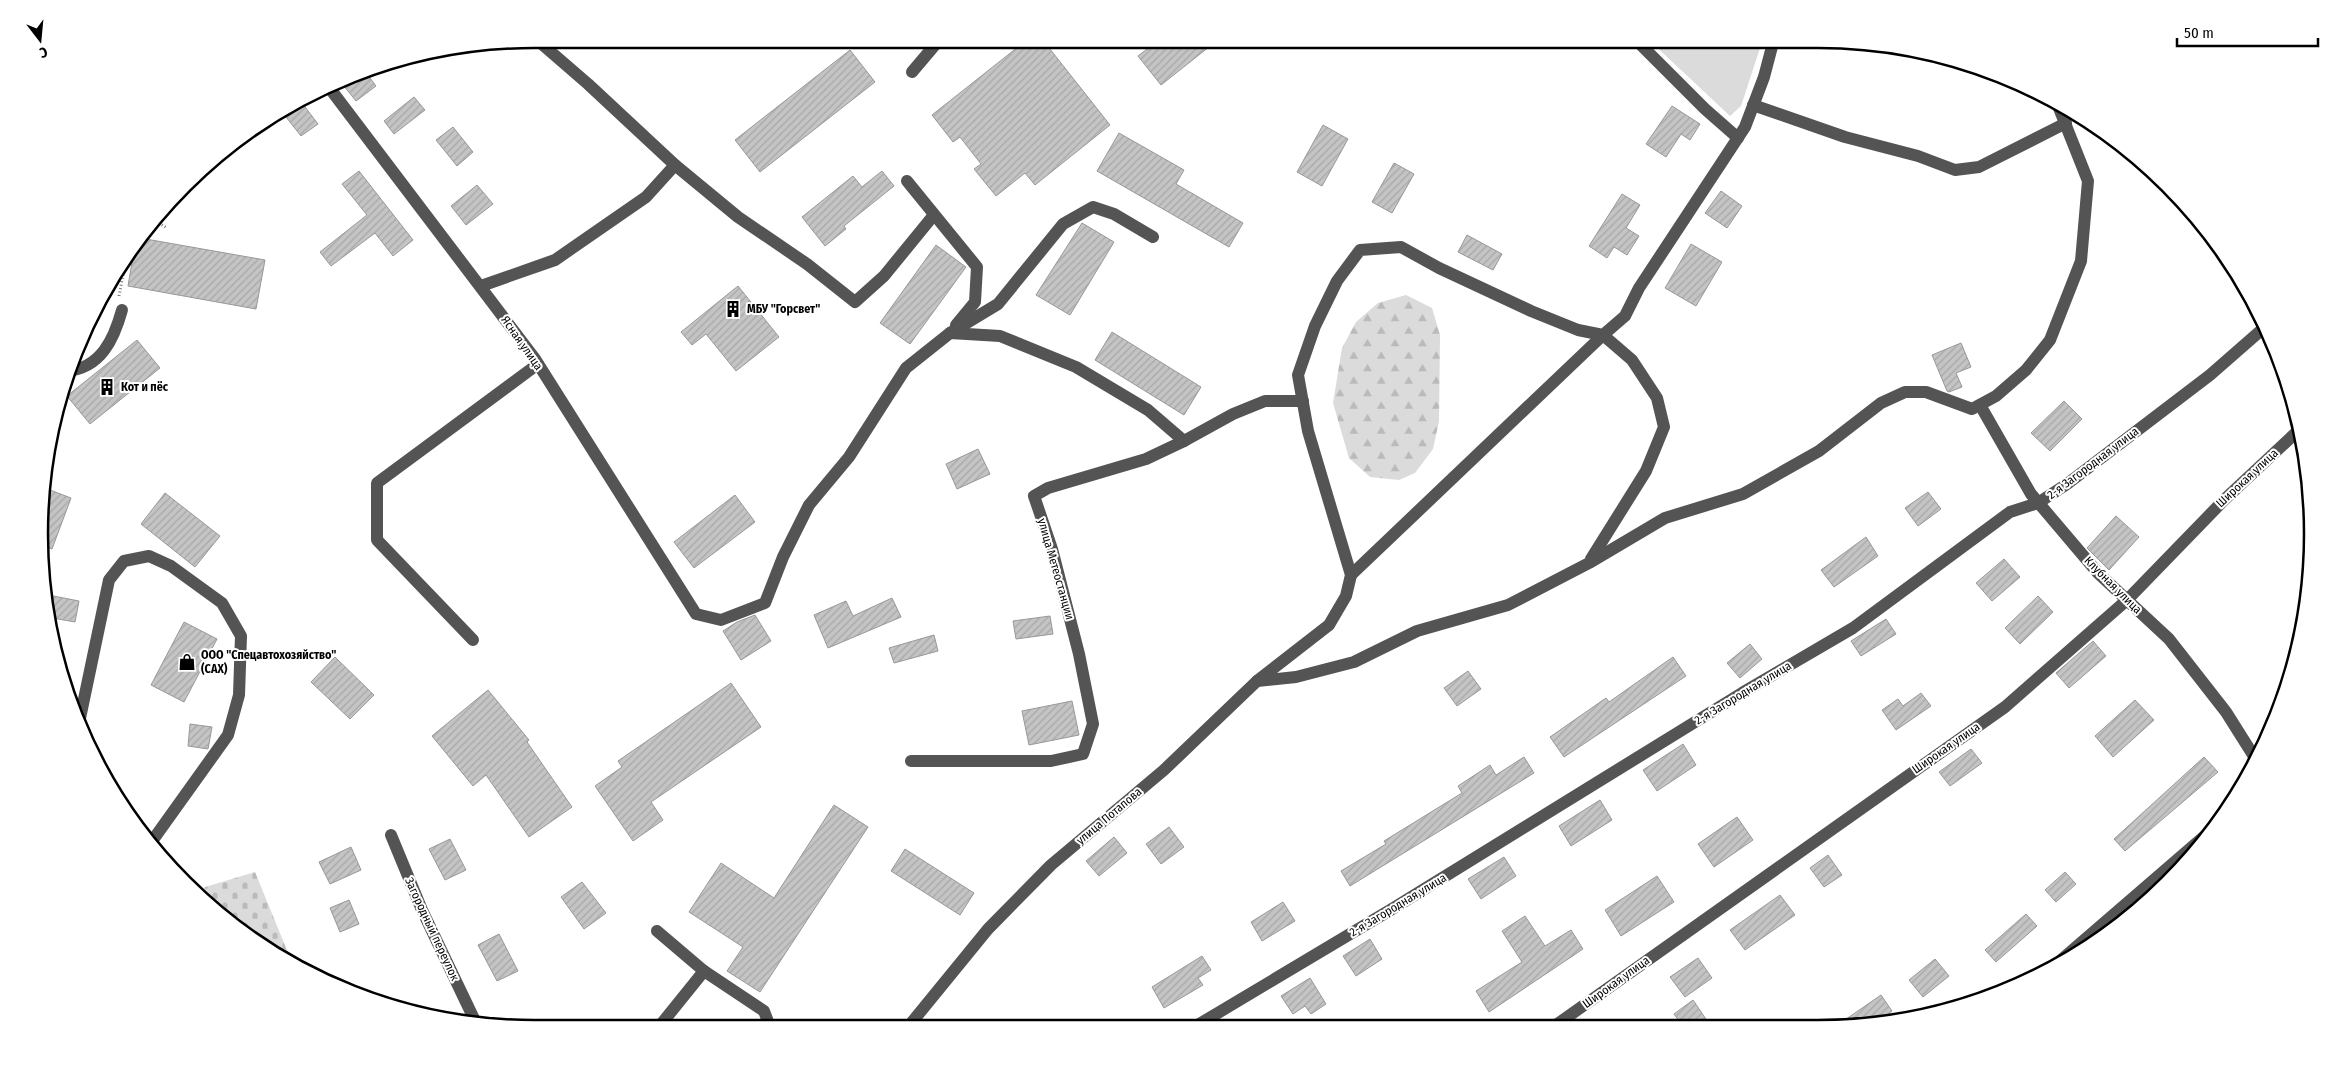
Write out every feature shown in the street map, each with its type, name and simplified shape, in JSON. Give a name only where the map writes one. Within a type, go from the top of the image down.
[{"type":"street","points":[[546,48],[675,165],[738,217],[807,264],[855,302],[884,276],[933,216]]},
{"type":"street","points":[[912,72],[932,48]]},
{"type":"street","points":[[1644,48],[1705,109],[1738,138]]},
{"type":"street","points":[[1589,563],[1646,470],[1664,427],[1657,398],[1632,360],[1603,335],[1578,330],[1531,311],[1439,268],[1401,247],[1360,250],[1337,281],[1315,326],[1298,375],[1308,431],[1351,575],[1603,335],[1625,316],[1639,288],[1738,138],[1764,77],[1772,48]]},
{"type":"street","name":"Ясная улица","points":[[332,92],[482,286],[538,364],[696,614],[721,620],[764,603],[783,557],[808,506],[848,457],[906,368],[950,333]]},
{"type":"street","points":[[1753,105],[1845,136],[1918,156],[1955,170],[1979,167],[2066,123]]},
{"type":"street","points":[[1257,681],[1296,677],[1354,662],[1417,631],[1508,605],[1589,563],[1665,518],[1715,501],[1743,494],[1819,451],[1881,403],[1905,392],[1926,392],[1972,409],[1996,396],[2026,370],[2050,340],[2080,261],[2088,181],[2061,113]]},
{"type":"street","points":[[482,286],[555,260],[646,197],[675,165]]},
{"type":"street","points":[[907,181],[933,216],[950,233],[977,267],[975,302],[950,333]]},
{"type":"street","points":[[950,333],[998,304],[1063,224],[1093,207],[1114,214],[1153,236]]},
{"type":"street","points":[[76,370],[90,364],[107,348],[116,332],[120,306]]},
{"type":"street","name":"2-я Загородная улица","points":[[1206,1020],[1742,693],[1853,628],[2010,512],[2038,503],[2068,484],[2210,376],[2260,331]]},
{"type":"street","points":[[950,333],[1000,336],[1076,366],[1148,410],[1184,441]]},
{"type":"street","points":[[473,640],[376,540],[377,483],[538,364]]},
{"type":"street","name":"улица Метеостанции","points":[[911,760],[1051,761],[1083,754],[1093,724],[1079,654],[1055,559],[1034,496],[1048,488],[1146,459],[1233,414],[1265,401],[1303,401]]},
{"type":"street","name":"Клубная улица","points":[[1980,405],[2038,503],[2098,573],[2169,639],[2226,712],[2252,753]]},
{"type":"street","name":"Широкая улица","points":[[1563,1020],[2006,706],[2127,600],[2224,500],[2294,435]]},
{"type":"street","points":[[81,712],[109,580],[124,561],[149,556],[171,566],[222,603],[241,636],[239,695],[228,734],[155,837]]},
{"type":"street","name":"улица Потапова","points":[[914,1020],[988,929],[1051,865],[1164,770],[1257,681],[1329,624],[1346,596],[1351,575]]},
{"type":"street","name":"Загородный переулок","points":[[390,835],[422,910],[473,1015]]},
{"type":"street","points":[[2081,943],[2182,857]]},
{"type":"street","points":[[657,931],[704,971],[764,1011],[767,1020]]},
{"type":"street","points":[[664,1020],[704,971]]},
{"type":"path","points":[[160,223],[167,228]]},
{"type":"path","points":[[120,306],[125,270]]},
{"type":"green space","points":[[1658,48],[1760,48],[1741,106],[1730,116]]},
{"type":"green space","points":[[1406,295],[1432,308],[1440,335],[1439,421],[1433,449],[1415,473],[1399,480],[1370,477],[1349,458],[1333,403],[1342,348],[1356,322],[1378,303]]},
{"type":"green space","points":[[255,872],[288,953],[263,938],[238,919],[204,890],[205,887]]},
{"type":"building","points":[[1017,48],[1049,48],[1110,125],[1035,185],[1025,173],[996,196],[974,169],[981,164],[960,137],[953,142],[932,115]]},
{"type":"building","points":[[1148,48],[1208,48],[1161,85],[1138,56]]},
{"type":"building","points":[[850,50],[875,82],[760,172],[735,140]]},
{"type":"building","points":[[369,76],[376,86],[356,101],[344,86]]},
{"type":"building","points":[[414,97],[425,110],[394,134],[384,121]]},
{"type":"building","points":[[304,106],[318,124],[301,136],[285,116]]},
{"type":"building","points":[[1672,106],[1700,124],[1690,140],[1681,134],[1666,157],[1646,144]]},
{"type":"building","points":[[1323,125],[1348,139],[1322,186],[1297,172]]},
{"type":"building","points":[[453,127],[473,152],[457,166],[436,140]]},
{"type":"building","points":[[1119,133],[1184,170],[1176,184],[1243,223],[1229,247],[1097,171]]},
{"type":"building","points":[[1394,163],[1414,174],[1392,213],[1372,202]]},
{"type":"building","points":[[359,171],[413,240],[393,256],[375,233],[331,266],[320,252],[367,215],[342,184]]},
{"type":"building","points":[[882,171],[894,186],[844,226],[846,229],[825,246],[802,217],[853,176],[862,187]]},
{"type":"building","points":[[477,185],[493,204],[466,225],[451,206]]},
{"type":"building","points":[[1721,191],[1742,206],[1727,228],[1705,213]]},
{"type":"building","points":[[1622,194],[1640,205],[1626,228],[1639,236],[1627,255],[1614,247],[1607,258],[1589,246]]},
{"type":"building","points":[[1082,223],[1114,242],[1070,315],[1036,295]]},
{"type":"building","points":[[1467,235],[1502,254],[1493,270],[1458,252]]},
{"type":"building","points":[[147,239],[265,260],[256,309],[128,286],[133,258]]},
{"type":"building","points":[[1691,244],[1722,262],[1696,306],[1665,288]]},
{"type":"building","points":[[936,245],[966,267],[910,344],[880,323]]},
{"type":"building","name":"МБУ \"Горсвет\"","points":[[738,286],[779,337],[736,371],[706,334],[692,345],[681,332]]},
{"type":"building","points":[[1112,332],[1201,387],[1184,415],[1095,360]]},
{"type":"building","name":"Кот и пёс","points":[[137,340],[160,368],[90,424],[68,395]]},
{"type":"building","points":[[1961,343],[1971,367],[1956,373],[1962,387],[1949,392],[1932,355]]},
{"type":"building","points":[[2064,401],[2082,419],[2050,451],[2031,433]]},
{"type":"building","points":[[978,449],[990,474],[957,489],[946,464]]},
{"type":"building","points":[[50,490],[71,498],[52,549],[48,548],[48,534]]},
{"type":"building","points":[[1928,492],[1941,509],[1918,526],[1905,508]]},
{"type":"building","points":[[165,493],[220,536],[195,567],[141,524]]},
{"type":"building","points":[[735,495],[755,522],[694,568],[674,542]]},
{"type":"building","points":[[2116,516],[2139,537],[2109,570],[2087,548]]},
{"type":"building","points":[[1866,537],[1878,556],[1834,587],[1821,570]]},
{"type":"building","points":[[2004,559],[2020,577],[1992,601],[1976,583]]},
{"type":"building","points":[[52,596],[79,601],[75,622],[55,619]]},
{"type":"building","points":[[2038,596],[2053,612],[2020,644],[2005,628]]},
{"type":"building","points":[[892,598],[901,617],[828,648],[814,615],[846,601],[853,616]]},
{"type":"building","points":[[755,615],[771,641],[741,660],[723,631],[737,622]]},
{"type":"building","points":[[1050,616],[1053,634],[1016,639],[1013,621]]},
{"type":"building","points":[[1886,619],[1896,634],[1861,656],[1851,641]]},
{"type":"building","points":[[184,622],[217,639],[184,702],[151,685]]},
{"type":"building","points":[[934,635],[938,651],[894,663],[889,648]]},
{"type":"building","points":[[2093,641],[2106,656],[2069,688],[2056,673]]},
{"type":"building","points":[[1750,644],[1762,659],[1740,678],[1727,663]]},
{"type":"building","points":[[335,657],[374,695],[350,719],[311,682]]},
{"type":"building","points":[[1673,657],[1686,676],[1564,757],[1550,737],[1606,698],[1609,702]]},
{"type":"building","points":[[1468,671],[1481,689],[1457,706],[1444,688]]},
{"type":"building","points":[[731,683],[761,727],[651,802],[663,820],[633,841],[595,786],[622,767],[618,761]]},
{"type":"building","points":[[488,690],[529,740],[527,742],[572,807],[529,837],[486,775],[473,786],[432,736]]},
{"type":"building","points":[[1921,693],[1931,706],[1896,730],[1882,710],[1898,699],[1903,706]]},
{"type":"building","points":[[2135,700],[2154,720],[2113,757],[2095,736]]},
{"type":"building","points":[[1072,701],[1079,735],[1029,745],[1022,711]]},
{"type":"building","points":[[190,724],[212,727],[208,749],[188,746]]},
{"type":"building","points":[[1683,744],[1696,765],[1657,791],[1643,770]]},
{"type":"building","points":[[1971,749],[1982,763],[1950,786],[1939,772]]},
{"type":"building","points":[[1524,757],[1534,773],[1350,886],[1341,871],[1386,844],[1384,841],[1462,793],[1458,786],[1490,765],[1496,775]]},
{"type":"building","points":[[2204,757],[2218,772],[2125,851],[2114,839]]},
{"type":"building","points":[[1600,800],[1612,820],[1571,846],[1559,826]]},
{"type":"building","points":[[834,805],[868,827],[760,992],[727,971],[743,947],[689,912],[721,863],[774,898]]},
{"type":"building","points":[[1737,817],[1753,840],[1714,867],[1698,844]]},
{"type":"building","points":[[1169,827],[1184,847],[1161,864],[1146,844]]},
{"type":"building","points":[[1114,837],[1127,853],[1099,876],[1086,861]]},
{"type":"building","points":[[450,839],[466,870],[445,880],[429,849]]},
{"type":"building","points":[[351,847],[361,870],[330,884],[319,862]]},
{"type":"building","points":[[905,849],[974,893],[960,915],[891,871]]},
{"type":"building","points":[[1828,855],[1842,875],[1824,887],[1810,868]]},
{"type":"building","points":[[1504,857],[1516,876],[1481,899],[1468,879]]},
{"type":"building","points":[[2065,872],[2076,884],[2056,902],[2045,890]]},
{"type":"building","points":[[1657,876],[1674,902],[1621,936],[1605,910]]},
{"type":"building","points":[[582,882],[606,913],[584,929],[561,897]]},
{"type":"building","points":[[1780,895],[1795,915],[1745,950],[1730,930]]},
{"type":"building","points":[[349,900],[359,924],[340,932],[330,908]]},
{"type":"building","points":[[1283,902],[1295,921],[1262,941],[1251,922]]},
{"type":"building","points":[[2026,914],[2037,926],[1996,962],[1985,950]]},
{"type":"building","points":[[1525,916],[1545,946],[1571,930],[1583,949],[1489,1012],[1476,991],[1522,962],[1502,931]]},
{"type":"building","points":[[499,934],[518,971],[497,981],[478,945]]},
{"type":"building","points":[[1370,939],[1382,959],[1356,976],[1343,956]]},
{"type":"building","points":[[1202,956],[1211,970],[1198,978],[1203,985],[1164,1008],[1152,987]]},
{"type":"building","points":[[1698,958],[1712,978],[1685,997],[1670,977]]},
{"type":"building","points":[[1935,959],[1949,976],[1923,997],[1909,980]]},
{"type":"building","points":[[1310,978],[1326,1004],[1311,1014],[1305,1006],[1293,1014],[1281,996]]},
{"type":"building","points":[[1881,995],[1892,1011],[1882,1015],[1847,1018]]},
{"type":"building","points":[[1693,1000],[1707,1020],[1678,1020],[1674,1014]]},
{"type":"place","name":"МБУ \"Горсвет\"","points":[[733,309]]},
{"type":"place","name":"Кот и пёс","points":[[107,387]]},
{"type":"place","name":"ООО \"Спецавтохозяйство\" (САХ)","points":[[187,662]]}]
